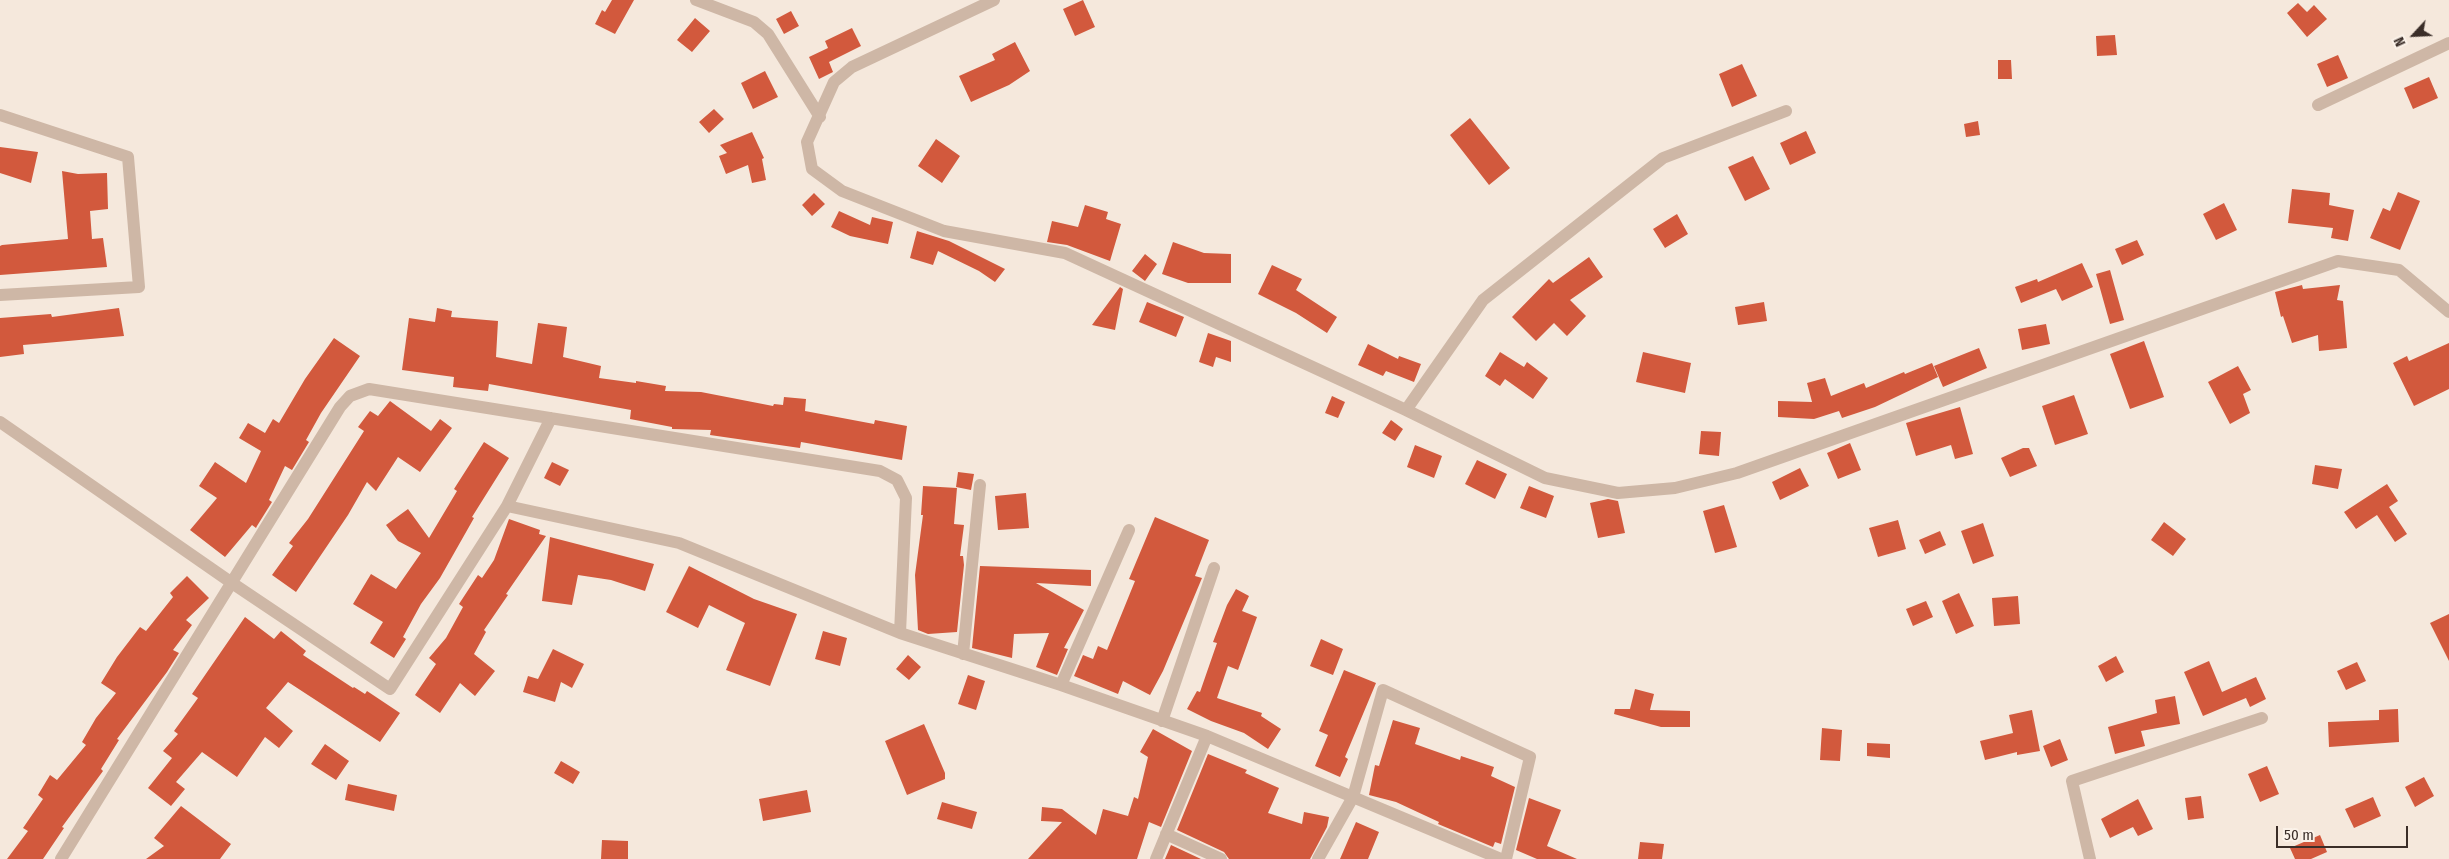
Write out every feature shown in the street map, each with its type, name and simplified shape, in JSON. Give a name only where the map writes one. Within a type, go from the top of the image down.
[{"type":"street","points":[[696,0],[754,22],[768,34],[820,117]]},
{"type":"street","points":[[994,0],[852,67],[834,82],[820,117],[807,142],[812,169],[842,190],[944,231],[1065,253],[1406,410],[1546,478],[1618,493],[1675,488],[1737,473],[2338,261],[2399,270],[2449,312]]},
{"type":"street","points":[[2318,105],[2449,44]]},
{"type":"street","points":[[1406,410],[1483,300],[1663,158],[1786,111]]},
{"type":"street","points":[[0,115],[128,157],[139,286],[0,295]]},
{"type":"street","points":[[61,859],[340,407],[350,396],[369,389],[880,472],[897,480],[906,498],[900,633]]},
{"type":"street","points":[[0,422],[232,583],[390,689],[507,506],[551,418]]},
{"type":"street","points":[[963,654],[980,485]]},
{"type":"street","points":[[507,506],[679,543],[900,633],[1061,685],[1208,736],[1501,859]]},
{"type":"street","points":[[1061,685],[1129,530]]},
{"type":"street","points":[[1162,720],[1214,568]]},
{"type":"street","points":[[1318,859],[1353,797],[1384,690],[1530,757],[1506,859]]},
{"type":"street","points":[[2090,859],[2072,781],[2262,718]]},
{"type":"street","points":[[1156,859],[1208,736]]},
{"type":"street","points":[[1166,834],[1221,859]]},
{"type":"building","points":[[612,0],[634,0],[615,34],[595,24],[602,10],[605,12]]},
{"type":"building","points":[[1083,0],[1095,27],[1075,36],[1063,9]]},
{"type":"building","points":[[2298,3],[2307,12],[2314,5],[2327,19],[2307,37],[2287,13]]},
{"type":"building","points":[[791,11],[799,26],[784,34],[776,19]]},
{"type":"building","points":[[695,18],[710,31],[692,52],[677,40]]},
{"type":"building","points":[[852,28],[861,46],[829,62],[833,72],[819,79],[809,57],[828,48],[825,41]]},
{"type":"building","points":[[2115,35],[2117,55],[2097,56],[2096,36]]},
{"type":"building","points":[[1015,42],[1030,71],[1009,85],[971,102],[959,76],[995,60],[992,54]]},
{"type":"building","points":[[2338,55],[2348,78],[2327,87],[2317,64]]},
{"type":"building","points":[[1998,60],[2011,60],[2012,79],[1998,79]]},
{"type":"building","points":[[1742,64],[1757,96],[1732,107],[1719,74]]},
{"type":"building","points":[[765,71],[778,97],[753,109],[741,83]]},
{"type":"building","points":[[2429,77],[2438,98],[2413,109],[2404,88]]},
{"type":"building","points":[[714,109],[724,119],[709,133],[699,122]]},
{"type":"building","points":[[1470,118],[1510,168],[1489,185],[1450,135]]},
{"type":"building","points":[[1978,121],[1980,135],[1966,137],[1964,124]]},
{"type":"building","points":[[1806,131],[1816,153],[1790,165],[1780,143]]},
{"type":"building","points":[[752,132],[764,158],[762,159],[766,180],[752,183],[748,165],[726,174],[719,156],[727,153],[720,145]]},
{"type":"building","points":[[936,139],[960,156],[942,183],[918,166]]},
{"type":"building","points":[[0,147],[38,152],[31,183],[0,173]]},
{"type":"building","points":[[1753,156],[1770,189],[1745,201],[1728,167]]},
{"type":"building","points":[[62,171],[78,174],[107,173],[108,209],[90,211],[92,239],[103,238],[107,267],[0,275],[0,246],[68,239]]},
{"type":"building","points":[[2292,189],[2330,193],[2329,205],[2354,210],[2348,241],[2331,238],[2333,228],[2288,223]]},
{"type":"building","points":[[2398,192],[2420,201],[2400,250],[2370,238],[2383,208],[2390,211]]},
{"type":"building","points":[[814,193],[825,204],[812,216],[802,205]]},
{"type":"building","points":[[2224,203],[2237,230],[2216,240],[2203,214]]},
{"type":"building","points":[[1085,205],[1108,212],[1106,219],[1121,224],[1110,261],[1067,245],[1047,242],[1052,221],[1078,227]]},
{"type":"building","points":[[839,211],[870,225],[872,217],[893,222],[888,244],[850,236],[831,227]]},
{"type":"building","points":[[1677,214],[1688,234],[1665,248],[1653,229]]},
{"type":"building","points":[[917,231],[949,241],[1005,269],[995,282],[979,271],[938,251],[933,265],[910,258]]},
{"type":"building","points":[[2137,240],[2144,255],[2122,265],[2115,249]]},
{"type":"building","points":[[1173,242],[1204,253],[1231,254],[1231,283],[1188,283],[1162,274]]},
{"type":"building","points":[[1145,254],[1157,264],[1145,281],[1132,271]]},
{"type":"building","points":[[1589,257],[1603,277],[1570,300],[1586,316],[1567,336],[1554,323],[1536,341],[1512,317],[1549,279],[1553,283]]},
{"type":"building","points":[[2082,263],[2093,287],[2062,301],[2056,289],[2021,303],[2015,287],[2037,279],[2038,282]]},
{"type":"building","points":[[1272,265],[1302,279],[1296,290],[1337,317],[1327,333],[1296,313],[1258,294]]},
{"type":"building","points":[[2110,270],[2124,320],[2110,324],[2096,274]]},
{"type":"building","points":[[2302,285],[2303,289],[2340,285],[2337,300],[2343,301],[2347,348],[2319,351],[2318,335],[2292,343],[2283,316],[2281,317],[2275,292]]},
{"type":"building","points":[[1120,287],[1123,289],[1115,330],[1092,325]]},
{"type":"building","points":[[1147,302],[1184,317],[1176,337],[1139,322]]},
{"type":"building","points":[[1764,302],[1767,321],[1738,325],[1735,307]]},
{"type":"building","points":[[119,308],[124,336],[23,345],[24,354],[0,357],[0,318],[51,314],[52,317]]},
{"type":"building","points":[[437,308],[452,311],[451,317],[498,321],[496,357],[532,364],[538,323],[567,327],[563,357],[601,366],[599,378],[636,383],[636,381],[666,386],[665,391],[701,392],[773,406],[774,404],[783,405],[784,397],[806,399],[805,411],[874,424],[875,420],[907,426],[902,460],[801,442],[800,448],[710,435],[711,430],[672,429],[672,427],[630,419],[631,410],[489,384],[488,391],[453,387],[454,377],[402,370],[409,318],[435,322]]},
{"type":"building","points":[[2046,324],[2050,344],[2022,350],[2018,329]]},
{"type":"building","points":[[1208,333],[1231,341],[1231,362],[1216,357],[1213,367],[1199,362]]},
{"type":"building","points":[[334,338],[360,356],[321,413],[306,440],[309,442],[292,470],[285,466],[269,500],[272,502],[256,528],[252,525],[225,557],[190,530],[217,498],[199,486],[215,462],[246,483],[261,451],[239,438],[248,423],[265,433],[273,419],[279,423],[305,379]]},
{"type":"building","points":[[2144,341],[2164,397],[2130,409],[2110,354]]},
{"type":"building","points":[[2449,343],[2449,389],[2414,406],[2393,363],[2407,356],[2409,361]]},
{"type":"building","points":[[1368,344],[1398,359],[1399,356],[1421,364],[1414,382],[1386,371],[1383,376],[1358,365]]},
{"type":"building","points":[[1979,348],[1987,368],[1943,387],[1934,366]]},
{"type":"building","points":[[1500,352],[1524,367],[1527,362],[1548,378],[1533,399],[1505,379],[1500,386],[1485,376]]},
{"type":"building","points":[[1643,352],[1691,363],[1685,393],[1636,382]]},
{"type":"building","points":[[1932,363],[1938,377],[1875,407],[1842,418],[1839,411],[1814,419],[1778,417],[1778,401],[1812,402],[1807,383],[1825,378],[1831,396],[1864,383],[1866,388],[1904,372],[1905,374]]},
{"type":"building","points":[[2238,366],[2251,390],[2243,394],[2250,413],[2230,424],[2208,382]]},
{"type":"building","points":[[2074,395],[2088,434],[2055,445],[2042,406]]},
{"type":"building","points":[[1332,396],[1345,402],[1338,418],[1325,413]]},
{"type":"building","points":[[390,401],[431,431],[440,419],[452,428],[420,472],[398,457],[376,491],[367,482],[348,515],[296,592],[272,575],[293,546],[289,543],[308,519],[364,431],[358,427],[370,411],[378,416]]},
{"type":"building","points":[[1960,407],[1973,454],[1955,459],[1951,445],[1916,456],[1906,423]]},
{"type":"building","points":[[1391,420],[1403,429],[1395,441],[1382,433]]},
{"type":"building","points":[[1701,431],[1721,432],[1719,456],[1699,454]]},
{"type":"building","points":[[484,442],[509,458],[472,517],[474,518],[440,578],[421,604],[403,637],[406,639],[394,658],[370,643],[383,622],[353,604],[371,574],[396,589],[421,553],[398,541],[386,525],[408,509],[429,538],[457,491],[454,489]]},
{"type":"building","points":[[1850,443],[1861,470],[1838,479],[1827,453]]},
{"type":"building","points":[[1415,445],[1442,456],[1434,478],[1407,467]]},
{"type":"building","points":[[2023,448],[2029,448],[2037,466],[2010,477],[2001,458]]},
{"type":"building","points":[[1477,460],[1507,474],[1495,499],[1465,484]]},
{"type":"building","points":[[552,462],[569,470],[560,486],[544,478]]},
{"type":"building","points":[[2315,465],[2342,469],[2338,489],[2312,484]]},
{"type":"building","points":[[1800,468],[1809,486],[1780,500],[1772,482]]},
{"type":"building","points":[[958,472],[974,474],[971,490],[956,487]]},
{"type":"building","points":[[2387,484],[2398,501],[2389,507],[2407,534],[2395,542],[2377,515],[2356,529],[2344,512]]},
{"type":"building","points":[[923,486],[957,488],[954,524],[964,525],[960,556],[963,556],[964,565],[957,632],[928,634],[918,630],[915,575],[923,515],[921,515]]},
{"type":"building","points":[[1529,486],[1554,496],[1546,518],[1520,508]]},
{"type":"building","points":[[1026,493],[1029,528],[998,530],[995,496]]},
{"type":"building","points":[[1608,499],[1618,501],[1625,533],[1598,538],[1590,503]]},
{"type":"building","points":[[1724,505],[1737,547],[1715,553],[1703,511]]},
{"type":"building","points":[[1155,517],[1209,540],[1195,576],[1202,578],[1163,671],[1150,695],[1123,681],[1118,694],[1074,676],[1083,655],[1093,659],[1098,646],[1107,650],[1135,581],[1129,579]]},
{"type":"building","points":[[509,519],[540,530],[539,534],[546,536],[484,630],[486,632],[474,654],[495,671],[475,696],[460,683],[440,713],[415,695],[436,664],[429,658],[446,638],[463,607],[459,604],[478,575],[482,578],[494,560]]},
{"type":"building","points":[[1898,520],[1906,549],[1878,557],[1869,528]]},
{"type":"building","points":[[2164,522],[2186,539],[2173,556],[2151,540]]},
{"type":"building","points":[[1983,523],[1994,556],[1973,564],[1961,531]]},
{"type":"building","points":[[1940,531],[1946,545],[1925,554],[1919,540]]},
{"type":"building","points":[[550,537],[654,564],[645,591],[611,580],[578,575],[572,605],[542,601]]},
{"type":"building","points":[[689,566],[754,599],[797,614],[770,686],[726,670],[745,623],[709,605],[698,628],[666,612]]},
{"type":"building","points":[[980,566],[1091,570],[1091,586],[1036,583],[1084,610],[1064,648],[1068,649],[1057,675],[1036,667],[1049,633],[1014,634],[1012,658],[972,648]]},
{"type":"building","points":[[187,576],[209,598],[186,620],[192,625],[173,650],[179,653],[167,672],[117,739],[119,740],[101,769],[103,771],[62,827],[64,828],[43,859],[7,859],[28,831],[23,828],[43,799],[38,795],[50,775],[57,780],[86,745],[82,742],[96,718],[116,693],[101,683],[117,657],[140,627],[146,631],[173,597],[170,593]]},
{"type":"building","points":[[1236,589],[1249,596],[1242,611],[1257,617],[1238,670],[1228,666],[1217,698],[1262,713],[1261,716],[1281,729],[1268,749],[1244,733],[1211,721],[1187,709],[1197,691],[1200,692],[1217,643],[1213,642],[1227,605]]},
{"type":"building","points":[[1959,593],[1974,626],[1956,634],[1942,601]]},
{"type":"building","points":[[2018,596],[2020,624],[1994,626],[1992,598]]},
{"type":"building","points":[[1926,601],[1933,617],[1913,626],[1906,609]]},
{"type":"building","points":[[2449,614],[2449,661],[2430,623]]},
{"type":"building","points":[[245,617],[274,639],[281,631],[306,651],[303,655],[353,688],[365,694],[367,691],[400,713],[380,742],[288,682],[266,708],[293,731],[279,748],[265,737],[237,777],[202,752],[176,782],[185,789],[171,806],[148,788],[172,758],[163,751],[178,734],[174,731],[198,698],[192,694]]},
{"type":"building","points":[[823,631],[847,638],[840,666],[815,659]]},
{"type":"building","points":[[1321,639],[1343,649],[1333,675],[1310,666]]},
{"type":"building","points":[[553,649],[584,664],[572,688],[561,682],[555,702],[523,692],[528,676],[538,679]]},
{"type":"building","points":[[908,655],[921,667],[909,680],[896,669]]},
{"type":"building","points":[[2116,656],[2124,672],[2106,682],[2098,666]]},
{"type":"building","points":[[2209,661],[2222,692],[2256,677],[2266,699],[2250,707],[2246,698],[2203,716],[2184,672]]},
{"type":"building","points":[[2357,662],[2366,681],[2346,690],[2337,671]]},
{"type":"building","points":[[1344,670],[1376,683],[1345,757],[1348,759],[1340,777],[1315,766],[1328,735],[1319,731]]},
{"type":"building","points":[[968,675],[985,681],[976,710],[958,704]]},
{"type":"building","points":[[1635,689],[1654,694],[1650,710],[1690,711],[1690,727],[1661,727],[1614,714],[1615,709],[1630,709]]},
{"type":"building","points":[[2175,696],[2180,724],[2141,731],[2145,746],[2115,754],[2108,727],[2157,713],[2155,700]]},
{"type":"building","points":[[2398,709],[2399,742],[2329,747],[2328,722],[2379,720],[2379,710]]},
{"type":"building","points":[[2032,710],[2040,751],[2017,755],[2017,752],[1985,760],[1980,741],[2013,733],[2009,715]]},
{"type":"building","points":[[1393,720],[1420,728],[1415,744],[1460,760],[1461,756],[1494,767],[1491,776],[1515,787],[1501,844],[1495,842],[1493,847],[1438,824],[1439,822],[1396,802],[1369,795],[1375,765],[1379,766]]},
{"type":"building","points":[[924,724],[945,773],[945,779],[907,795],[885,741]]},
{"type":"building","points":[[1822,728],[1842,730],[1840,761],[1820,760]]},
{"type":"building","points":[[1153,729],[1192,751],[1161,827],[1149,822],[1137,859],[1028,859],[1062,822],[1041,821],[1042,807],[1062,809],[1096,835],[1103,809],[1128,816],[1134,797],[1138,799],[1148,757],[1140,752]]},
{"type":"building","points":[[2060,739],[2068,760],[2051,767],[2043,746]]},
{"type":"building","points":[[1867,743],[1890,744],[1890,758],[1867,756]]},
{"type":"building","points":[[325,744],[349,761],[336,780],[311,764]]},
{"type":"building","points":[[1208,754],[1247,770],[1245,773],[1279,788],[1268,813],[1302,824],[1304,812],[1329,817],[1327,827],[1310,859],[1229,859],[1224,852],[1177,830]]},
{"type":"building","points":[[561,761],[580,772],[573,784],[554,773]]},
{"type":"building","points":[[2267,766],[2279,794],[2260,802],[2248,774]]},
{"type":"building","points":[[2424,777],[2434,796],[2415,807],[2405,787]]},
{"type":"building","points":[[348,784],[397,795],[394,811],[345,800]]},
{"type":"building","points":[[807,790],[811,812],[763,821],[759,799]]},
{"type":"building","points":[[2201,796],[2204,818],[2188,820],[2185,798]]},
{"type":"building","points":[[2373,797],[2381,816],[2354,828],[2345,809]]},
{"type":"building","points":[[1529,798],[1561,810],[1547,846],[1577,859],[1537,859],[1516,850]]},
{"type":"building","points":[[2138,799],[2153,829],[2138,836],[2133,827],[2110,838],[2101,819]]},
{"type":"building","points":[[942,802],[977,812],[972,829],[937,819]]},
{"type":"building","points":[[181,806],[231,844],[220,859],[146,859],[164,846],[154,838]]},
{"type":"building","points":[[1356,822],[1379,832],[1368,859],[1340,859]]},
{"type":"building","points":[[2320,835],[2327,852],[2311,859],[2295,859],[2290,848]]},
{"type":"building","points":[[602,840],[628,841],[628,859],[601,859]]},
{"type":"building","points":[[1640,842],[1664,844],[1662,859],[1638,859]]},
{"type":"building","points":[[1171,845],[1201,859],[1165,859]]}]
